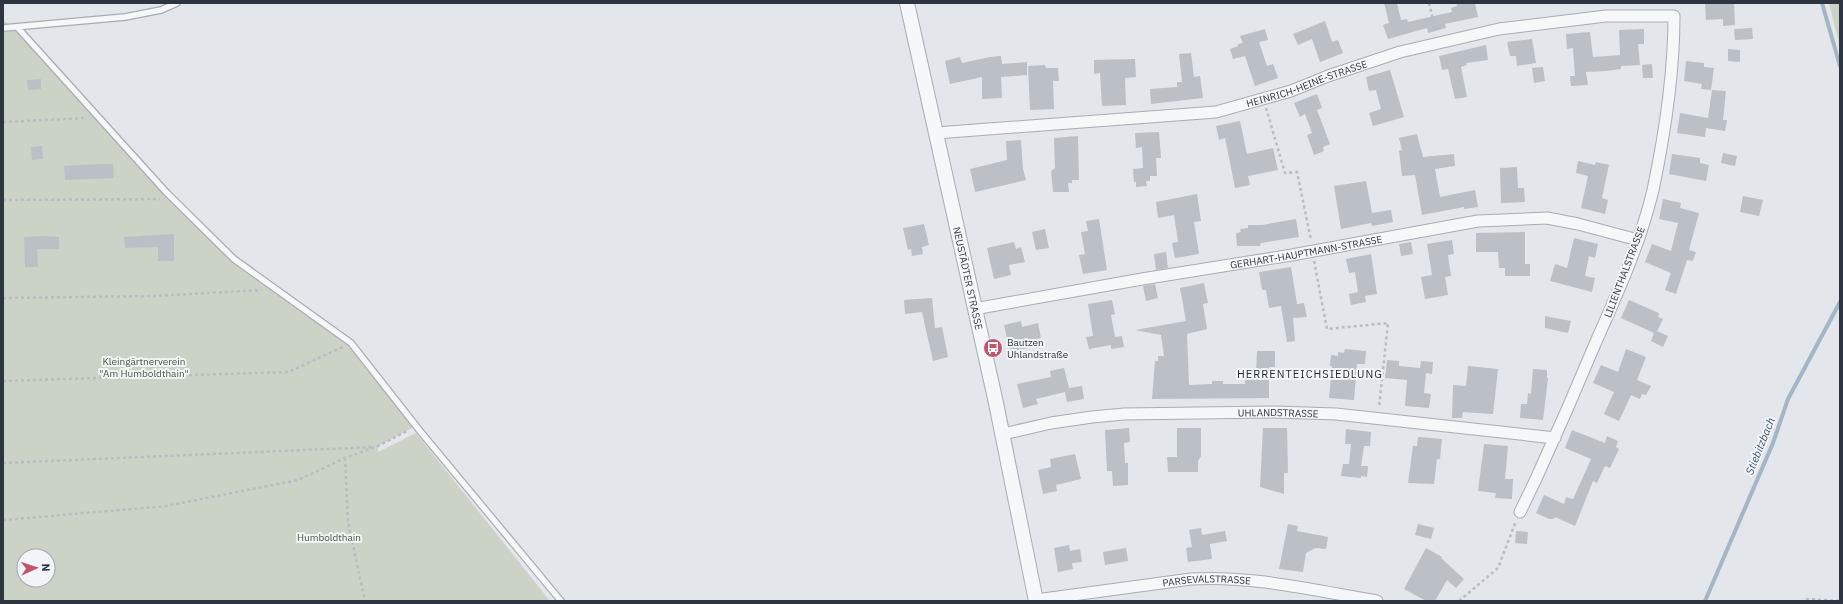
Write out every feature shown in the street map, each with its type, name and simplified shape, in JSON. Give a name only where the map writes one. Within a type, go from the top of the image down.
[{"type":"street","name":"NEUSTÄDTER STRASSE","points":[[907,3],[1002,434],[1036,600]]},
{"type":"street","name":"HEINRICH-HEINE-STRASSE","points":[[936,133],[1216,112],[1263,100],[1291,91],[1335,73],[1400,52],[1438,42],[1499,30],[1606,16],[1674,16]]},
{"type":"street","name":"LILIENTHALSTRASSE","points":[[1520,512],[1619,290],[1638,240],[1652,191],[1671,90],[1674,16]]},
{"type":"street","name":"GERHART-HAUPTMANN-STRASSE","points":[[974,309],[1478,221],[1547,218],[1578,224],[1638,240]]},
{"type":"street","name":"UHLANDSTRASSE","points":[[1002,434],[1092,416],[1124,414],[1274,412],[1336,414],[1554,438]]},
{"type":"street","name":"PARSEVALSTRASSE","points":[[1036,600],[1191,579],[1217,577],[1243,579],[1377,601]]},
{"type":"lane","points":[[3,28],[125,17],[161,10],[177,3]]},
{"type":"lane","points":[[17,27],[174,199],[234,259],[351,343],[416,426],[561,601]]},
{"type":"path","points":[[1429,3],[1438,42]]},
{"type":"path","points":[[1263,100],[1285,173],[1297,172],[1327,329],[1388,324],[1378,419]]},
{"type":"path","points":[[3,122],[98,117]]},
{"type":"path","points":[[3,200],[174,199]]},
{"type":"path","points":[[3,298],[155,296],[276,289]]},
{"type":"path","points":[[3,381],[288,372],[351,343]]},
{"type":"path","points":[[3,520],[166,506],[298,480],[345,458],[378,446],[416,426]]},
{"type":"path","points":[[3,463],[378,446]]},
{"type":"path","points":[[345,458],[348,522],[365,601]]},
{"type":"path","points":[[1459,601],[1498,568],[1520,512]]},
{"type":"path","points":[[1806,599],[1840,601]]},
{"type":"green space","points":[[1829,3],[1840,3],[1840,47]]},
{"type":"green space","name":"Kleingärtnerverein \"Am Humboldthain\"","points":[[3,21],[17,27],[166,192],[234,259],[351,343],[416,426],[378,446],[378,452],[416,433],[550,601],[3,601]]},
{"type":"building","points":[[1384,3],[1397,3],[1401,20],[1407,19],[1408,22],[1452,12],[1451,8],[1457,6],[1456,3],[1475,3],[1478,17],[1445,24],[1446,28],[1428,33],[1427,28],[1388,39],[1383,25],[1389,23]]},
{"type":"building","points":[[1705,3],[1734,3],[1735,25],[1723,26],[1723,19],[1706,20]]},
{"type":"building","points":[[1325,21],[1332,42],[1338,40],[1343,53],[1320,62],[1312,39],[1298,45],[1293,34]]},
{"type":"building","points":[[1752,28],[1753,39],[1735,40],[1734,29]]},
{"type":"building","points":[[1265,29],[1268,40],[1259,42],[1267,66],[1273,64],[1278,78],[1255,86],[1245,56],[1233,59],[1230,49],[1243,43],[1240,36]]},
{"type":"building","points":[[1644,29],[1644,44],[1638,44],[1640,65],[1621,66],[1621,69],[1606,71],[1586,72],[1588,85],[1571,86],[1570,76],[1575,76],[1573,48],[1567,49],[1566,34],[1590,32],[1593,57],[1620,55],[1619,30]]},
{"type":"building","points":[[1532,39],[1536,63],[1517,66],[1516,56],[1510,56],[1507,42]]},
{"type":"building","points":[[1486,45],[1488,60],[1466,63],[1467,65],[1461,67],[1467,97],[1455,99],[1448,69],[1442,70],[1439,56]]},
{"type":"building","points":[[1728,49],[1740,50],[1740,62],[1728,61]]},
{"type":"building","points":[[1191,53],[1194,77],[1200,76],[1203,98],[1151,104],[1150,89],[1177,87],[1177,82],[1182,82],[1179,54]]},
{"type":"building","points":[[1001,56],[1002,64],[1027,62],[1027,75],[1001,77],[1002,98],[982,99],[982,77],[950,84],[945,61],[960,57],[962,63]]},
{"type":"building","points":[[1135,59],[1136,77],[1125,78],[1126,105],[1102,106],[1100,73],[1094,74],[1094,60]]},
{"type":"building","points":[[1686,61],[1704,63],[1704,67],[1714,68],[1711,90],[1701,89],[1702,84],[1684,81]]},
{"type":"building","points":[[1652,64],[1653,78],[1643,78],[1642,65]]},
{"type":"building","points":[[1045,65],[1046,68],[1058,68],[1059,81],[1053,81],[1054,109],[1030,110],[1028,66]]},
{"type":"building","points":[[1543,67],[1545,81],[1534,83],[1532,68]]},
{"type":"building","points":[[1390,70],[1404,117],[1373,126],[1369,113],[1381,109],[1376,90],[1369,91],[1366,77]]},
{"type":"building","points":[[41,79],[41,89],[28,90],[27,80]]},
{"type":"building","points":[[1712,90],[1726,91],[1723,120],[1727,120],[1725,131],[1706,128],[1705,137],[1677,133],[1680,113],[1708,118]]},
{"type":"building","points":[[1317,94],[1322,108],[1317,110],[1330,144],[1323,147],[1324,151],[1314,155],[1307,135],[1312,133],[1305,114],[1300,117],[1294,103]]},
{"type":"building","points":[[1240,121],[1247,154],[1273,148],[1278,170],[1248,176],[1250,185],[1235,188],[1225,138],[1219,140],[1216,126]]},
{"type":"building","points":[[1159,132],[1161,158],[1156,158],[1157,176],[1150,176],[1150,181],[1146,181],[1147,186],[1136,187],[1133,169],[1143,168],[1142,147],[1136,148],[1135,133]]},
{"type":"building","points":[[1417,134],[1423,157],[1454,154],[1455,166],[1435,169],[1440,197],[1475,190],[1478,207],[1464,209],[1464,207],[1422,215],[1415,175],[1402,176],[1399,151],[1402,150],[1399,138]]},
{"type":"building","points":[[1078,136],[1079,180],[1072,180],[1072,183],[1068,183],[1069,192],[1053,192],[1051,171],[1055,168],[1054,138]]},
{"type":"building","points":[[1021,140],[1023,169],[1026,180],[975,192],[970,169],[1007,160],[1006,141]]},
{"type":"building","points":[[42,146],[43,159],[32,160],[31,147]]},
{"type":"building","points":[[1723,153],[1737,156],[1735,166],[1721,163]]},
{"type":"building","points":[[1672,154],[1700,158],[1700,163],[1709,165],[1706,181],[1669,174]]},
{"type":"building","points":[[1578,161],[1595,165],[1596,162],[1609,165],[1602,198],[1608,200],[1605,214],[1581,208],[1588,176],[1576,173]]},
{"type":"building","points":[[113,164],[114,178],[65,180],[64,166]]},
{"type":"building","points":[[1517,167],[1518,188],[1524,188],[1525,202],[1501,203],[1500,168]]},
{"type":"building","points":[[1366,181],[1372,213],[1391,210],[1393,222],[1372,226],[1371,223],[1341,229],[1334,186]]},
{"type":"building","points":[[1197,194],[1201,221],[1194,222],[1199,254],[1175,258],[1172,243],[1178,242],[1174,215],[1158,218],[1156,202]]},
{"type":"building","points":[[1743,196],[1763,200],[1759,216],[1740,212]]},
{"type":"building","points":[[1663,199],[1681,203],[1680,208],[1699,213],[1689,250],[1696,252],[1693,261],[1687,260],[1676,294],[1665,290],[1671,273],[1645,262],[1652,244],[1671,251],[1678,223],[1659,219]]},
{"type":"building","points":[[1099,219],[1107,270],[1083,274],[1079,255],[1085,254],[1081,232],[1088,231],[1086,221]]},
{"type":"building","points":[[1296,219],[1299,237],[1261,243],[1260,246],[1237,246],[1236,233],[1241,232],[1240,229],[1248,228],[1248,225],[1262,225]]},
{"type":"building","points":[[924,224],[929,245],[922,247],[923,254],[912,256],[911,249],[908,250],[903,228]]},
{"type":"building","points":[[1045,229],[1049,248],[1036,250],[1032,232]]},
{"type":"building","points":[[1525,232],[1525,264],[1530,264],[1530,276],[1505,276],[1505,268],[1499,268],[1498,252],[1476,252],[1476,233]]},
{"type":"building","points":[[174,234],[174,261],[158,261],[158,247],[125,248],[124,237]]},
{"type":"building","points":[[24,237],[59,237],[59,249],[37,249],[38,267],[25,267]]},
{"type":"building","points":[[1574,238],[1598,244],[1595,258],[1589,256],[1585,276],[1595,278],[1592,292],[1550,281],[1555,264],[1567,268]]},
{"type":"building","points":[[1452,240],[1454,254],[1448,255],[1451,276],[1445,277],[1448,295],[1425,299],[1421,277],[1432,275],[1427,244]]},
{"type":"building","points":[[1014,242],[1016,249],[1021,247],[1025,262],[1009,265],[1011,275],[994,279],[987,248]]},
{"type":"building","points":[[1411,242],[1413,254],[1401,256],[1399,244]]},
{"type":"building","points":[[1166,252],[1168,268],[1156,270],[1154,254]]},
{"type":"building","points":[[1371,254],[1377,294],[1365,296],[1366,302],[1351,305],[1349,294],[1358,292],[1355,272],[1349,273],[1346,259]]},
{"type":"building","points":[[1291,267],[1297,304],[1304,303],[1307,317],[1293,318],[1295,341],[1287,342],[1281,306],[1269,308],[1266,290],[1262,290],[1259,272]]},
{"type":"building","points":[[1204,283],[1208,303],[1203,304],[1207,329],[1187,334],[1189,385],[1212,384],[1212,381],[1223,381],[1223,384],[1245,384],[1245,374],[1256,374],[1257,351],[1275,351],[1275,367],[1269,367],[1269,398],[1152,399],[1155,361],[1158,361],[1158,356],[1164,356],[1161,335],[1135,330],[1186,321],[1180,288]]},
{"type":"building","points":[[1155,284],[1158,298],[1146,301],[1143,286]]},
{"type":"building","points":[[932,298],[935,328],[942,327],[948,357],[933,361],[922,312],[905,314],[904,300]]},
{"type":"building","points":[[1112,300],[1115,314],[1111,315],[1115,337],[1122,336],[1124,347],[1111,349],[1111,345],[1089,349],[1086,337],[1093,336],[1088,304]]},
{"type":"building","points":[[1629,300],[1659,313],[1658,317],[1663,319],[1657,331],[1668,336],[1663,347],[1651,341],[1654,333],[1621,318]]},
{"type":"building","points":[[1545,316],[1571,321],[1568,333],[1545,328]]},
{"type":"building","points":[[1021,321],[1022,327],[1038,323],[1041,338],[1025,341],[1027,348],[1010,352],[1004,325]]},
{"type":"building","points":[[1345,349],[1366,351],[1365,364],[1357,364],[1354,400],[1329,398],[1332,366],[1330,366],[1331,355],[1338,356],[1338,352],[1344,353]]},
{"type":"building","points":[[1626,349],[1646,357],[1637,380],[1651,386],[1646,395],[1642,394],[1640,399],[1631,395],[1619,421],[1604,414],[1614,392],[1593,383],[1601,365],[1618,372]]},
{"type":"building","points":[[1387,360],[1399,361],[1399,366],[1420,368],[1421,361],[1433,362],[1432,374],[1426,373],[1424,393],[1431,394],[1429,408],[1405,406],[1407,380],[1385,378]]},
{"type":"building","points":[[1468,366],[1498,369],[1493,414],[1463,412],[1462,418],[1452,418],[1453,385],[1466,386]]},
{"type":"building","points":[[1064,368],[1069,388],[1082,386],[1084,399],[1067,402],[1065,392],[1036,399],[1038,404],[1023,408],[1017,384],[1051,377],[1050,371]]},
{"type":"building","points":[[1533,369],[1547,370],[1548,378],[1543,420],[1520,418],[1521,404],[1527,404],[1528,393],[1531,394]]},
{"type":"building","points":[[1129,428],[1130,442],[1124,443],[1125,463],[1128,463],[1128,485],[1113,486],[1112,471],[1107,471],[1105,430]]},
{"type":"building","points":[[1177,428],[1201,428],[1201,456],[1198,461],[1198,472],[1168,472],[1167,457],[1177,457]]},
{"type":"building","points":[[1263,428],[1287,428],[1288,473],[1284,473],[1284,494],[1260,487]]},
{"type":"building","points":[[1346,429],[1371,432],[1370,446],[1364,446],[1361,466],[1368,466],[1367,477],[1361,476],[1361,478],[1341,476],[1343,464],[1349,464],[1351,444],[1345,444]]},
{"type":"building","points":[[1572,430],[1605,443],[1607,436],[1618,441],[1616,447],[1619,449],[1610,468],[1605,466],[1597,483],[1593,481],[1575,526],[1555,517],[1554,519],[1549,519],[1536,513],[1544,495],[1564,504],[1566,497],[1573,499],[1591,459],[1565,448]]},
{"type":"building","points":[[1418,437],[1442,439],[1440,459],[1437,459],[1434,484],[1408,483],[1413,446],[1417,446]]},
{"type":"building","points":[[1484,444],[1508,446],[1505,479],[1513,479],[1512,499],[1495,498],[1496,493],[1478,491]]},
{"type":"building","points":[[1075,454],[1081,479],[1056,485],[1057,491],[1043,494],[1038,470],[1051,467],[1050,459]]},
{"type":"building","points":[[1288,524],[1298,526],[1297,531],[1328,537],[1326,549],[1315,548],[1306,553],[1303,572],[1279,569]]},
{"type":"building","points":[[1418,524],[1434,528],[1431,539],[1415,535]]},
{"type":"building","points":[[1201,528],[1202,535],[1225,531],[1227,541],[1210,544],[1212,559],[1188,562],[1186,548],[1192,547],[1189,530]]},
{"type":"building","points":[[1516,531],[1528,532],[1527,544],[1515,543]]},
{"type":"building","points":[[1069,545],[1070,551],[1080,549],[1082,562],[1072,563],[1073,569],[1058,572],[1054,548]]},
{"type":"building","points":[[1126,548],[1128,561],[1105,565],[1103,552]]},
{"type":"building","points":[[1426,548],[1442,557],[1441,558],[1464,579],[1456,588],[1447,580],[1435,601],[1426,601],[1404,589]]},
{"type":"waterway","name":"Stiebitzbach","points":[[1822,3],[1840,66]]},
{"type":"waterway","name":"Stiebitzbach","points":[[1705,601],[1773,443],[1788,399],[1840,302]]},
{"type":"place","name":"Bautzen Uhlandstraße","points":[[993,348]]},
{"type":"district","name":"HERRENTEICHSIEDLUNG","points":[[1310,374]]},
{"type":"park label","name":"Humboldthain","points":[[329,537]]}]
